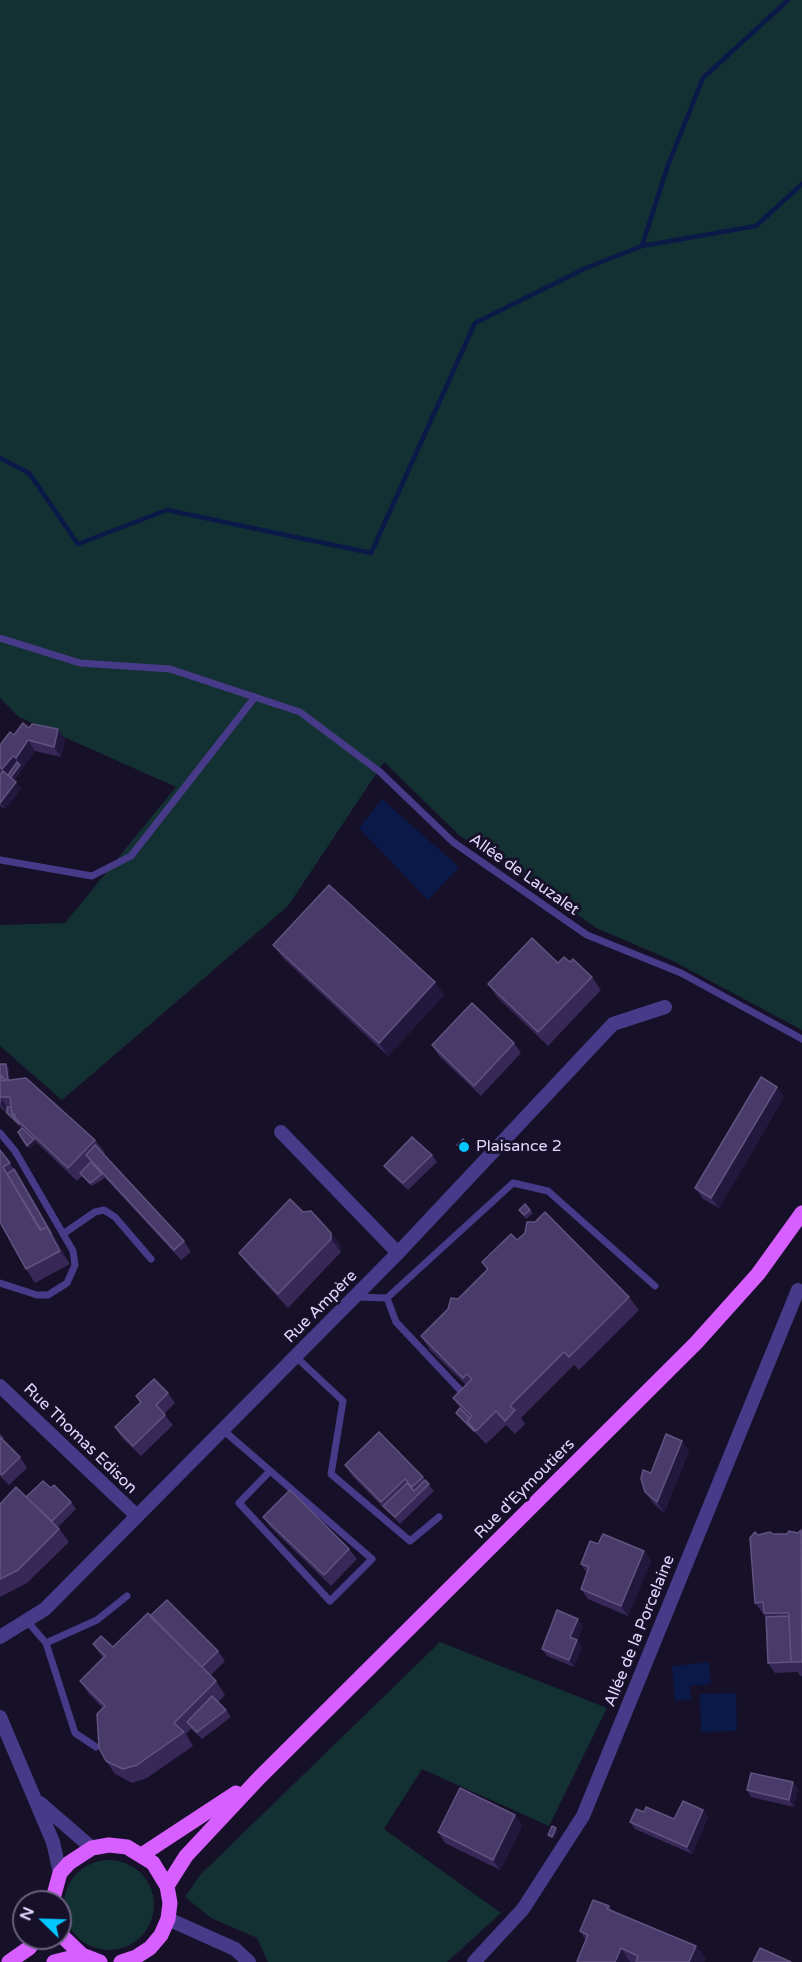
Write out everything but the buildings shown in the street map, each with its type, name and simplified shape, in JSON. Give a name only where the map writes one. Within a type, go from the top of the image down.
[{"type":"main road","name":"Rue d'Eymoutiers","points":[[259,1778],[696,1344],[758,1274],[802,1213]]},
{"type":"main road","points":[[143,1854],[259,1778]]},
{"type":"main road","points":[[167,1886],[186,1856],[259,1778]]},
{"type":"main road","points":[[55,1890],[60,1874],[74,1858],[92,1848],[109,1845],[127,1847],[143,1854],[162,1874],[170,1903],[168,1919],[161,1935],[150,1948],[136,1957],[121,1962]]},
{"type":"main road","points":[[72,1945],[82,1955],[100,1962]]},
{"type":"main road","points":[[9,1962],[26,1950]]},
{"type":"main road","points":[[54,1962],[82,1955]]},
{"type":"street","name":"Rue Ampère","points":[[0,1637],[45,1609],[398,1253],[613,1024],[665,1007]]},
{"type":"street","points":[[281,1132],[398,1253]]},
{"type":"street","name":"Allée de la Porcelaine","points":[[474,1962],[523,1910],[583,1816],[798,1290]]},
{"type":"street","name":"Rue Thomas Edison","points":[[0,1386],[137,1516]]},
{"type":"street","points":[[0,1717],[54,1842],[60,1874]]},
{"type":"street","points":[[36,1799],[92,1848]]},
{"type":"street","points":[[168,1919],[235,1949],[249,1962]]},
{"type":"lane","name":"Allée de Lauzalet","points":[[0,638],[80,663],[170,669],[300,712],[380,772],[453,842],[587,935],[681,973],[802,1039]]},
{"type":"lane","points":[[0,860],[92,876],[131,856],[255,697]]},
{"type":"lane","points":[[0,1133],[15,1151],[73,1251],[75,1265],[67,1283],[57,1292],[48,1295],[37,1295],[0,1283]]},
{"type":"lane","points":[[354,1297],[387,1298],[513,1183],[548,1191],[655,1286]]},
{"type":"lane","points":[[63,1234],[94,1212],[104,1210],[114,1217],[151,1259]]},
{"type":"lane","points":[[387,1298],[396,1322],[461,1391]]},
{"type":"lane","points":[[295,1356],[343,1401],[331,1474],[410,1541],[439,1517]]},
{"type":"lane","points":[[223,1430],[372,1559],[330,1601],[239,1503],[270,1471]]},
{"type":"lane","points":[[46,1643],[97,1620],[127,1596]]},
{"type":"lane","points":[[27,1620],[46,1643],[75,1733],[96,1747]]},
{"type":"green space","points":[[0,0],[802,0],[802,1030],[671,960],[596,928],[544,890],[460,836],[384,762],[288,906],[62,1100],[0,1046],[0,925],[65,923],[176,787],[19,717],[0,698]]},
{"type":"green space","points":[[440,1642],[607,1708],[549,1826],[422,1769],[384,1829],[501,1913],[447,1962],[268,1962],[257,1938],[211,1918],[185,1897],[200,1875]]},
{"type":"green space","points":[[109,1860],[126,1863],[141,1873],[151,1888],[153,1896],[151,1922],[141,1937],[126,1947],[109,1950],[92,1947],[77,1937],[72,1930],[72,1890],[66,1890],[67,1888],[77,1873],[92,1863]]},
{"type":"water","points":[[382,799],[459,867],[428,900],[359,828]]},
{"type":"water","points":[[709,1662],[711,1684],[690,1686],[691,1700],[675,1701],[672,1666]]},
{"type":"water","points":[[736,1693],[737,1731],[701,1732],[700,1694]]},
{"type":"waterway","points":[[0,458],[29,473],[78,544],[167,510],[371,553],[475,323],[586,268],[642,246],[668,165],[703,78],[788,0]]},
{"type":"waterway","points":[[642,246],[756,226],[802,184]]},
{"type":"place","name":"Plaisance 2","points":[[464,1147]]}]
